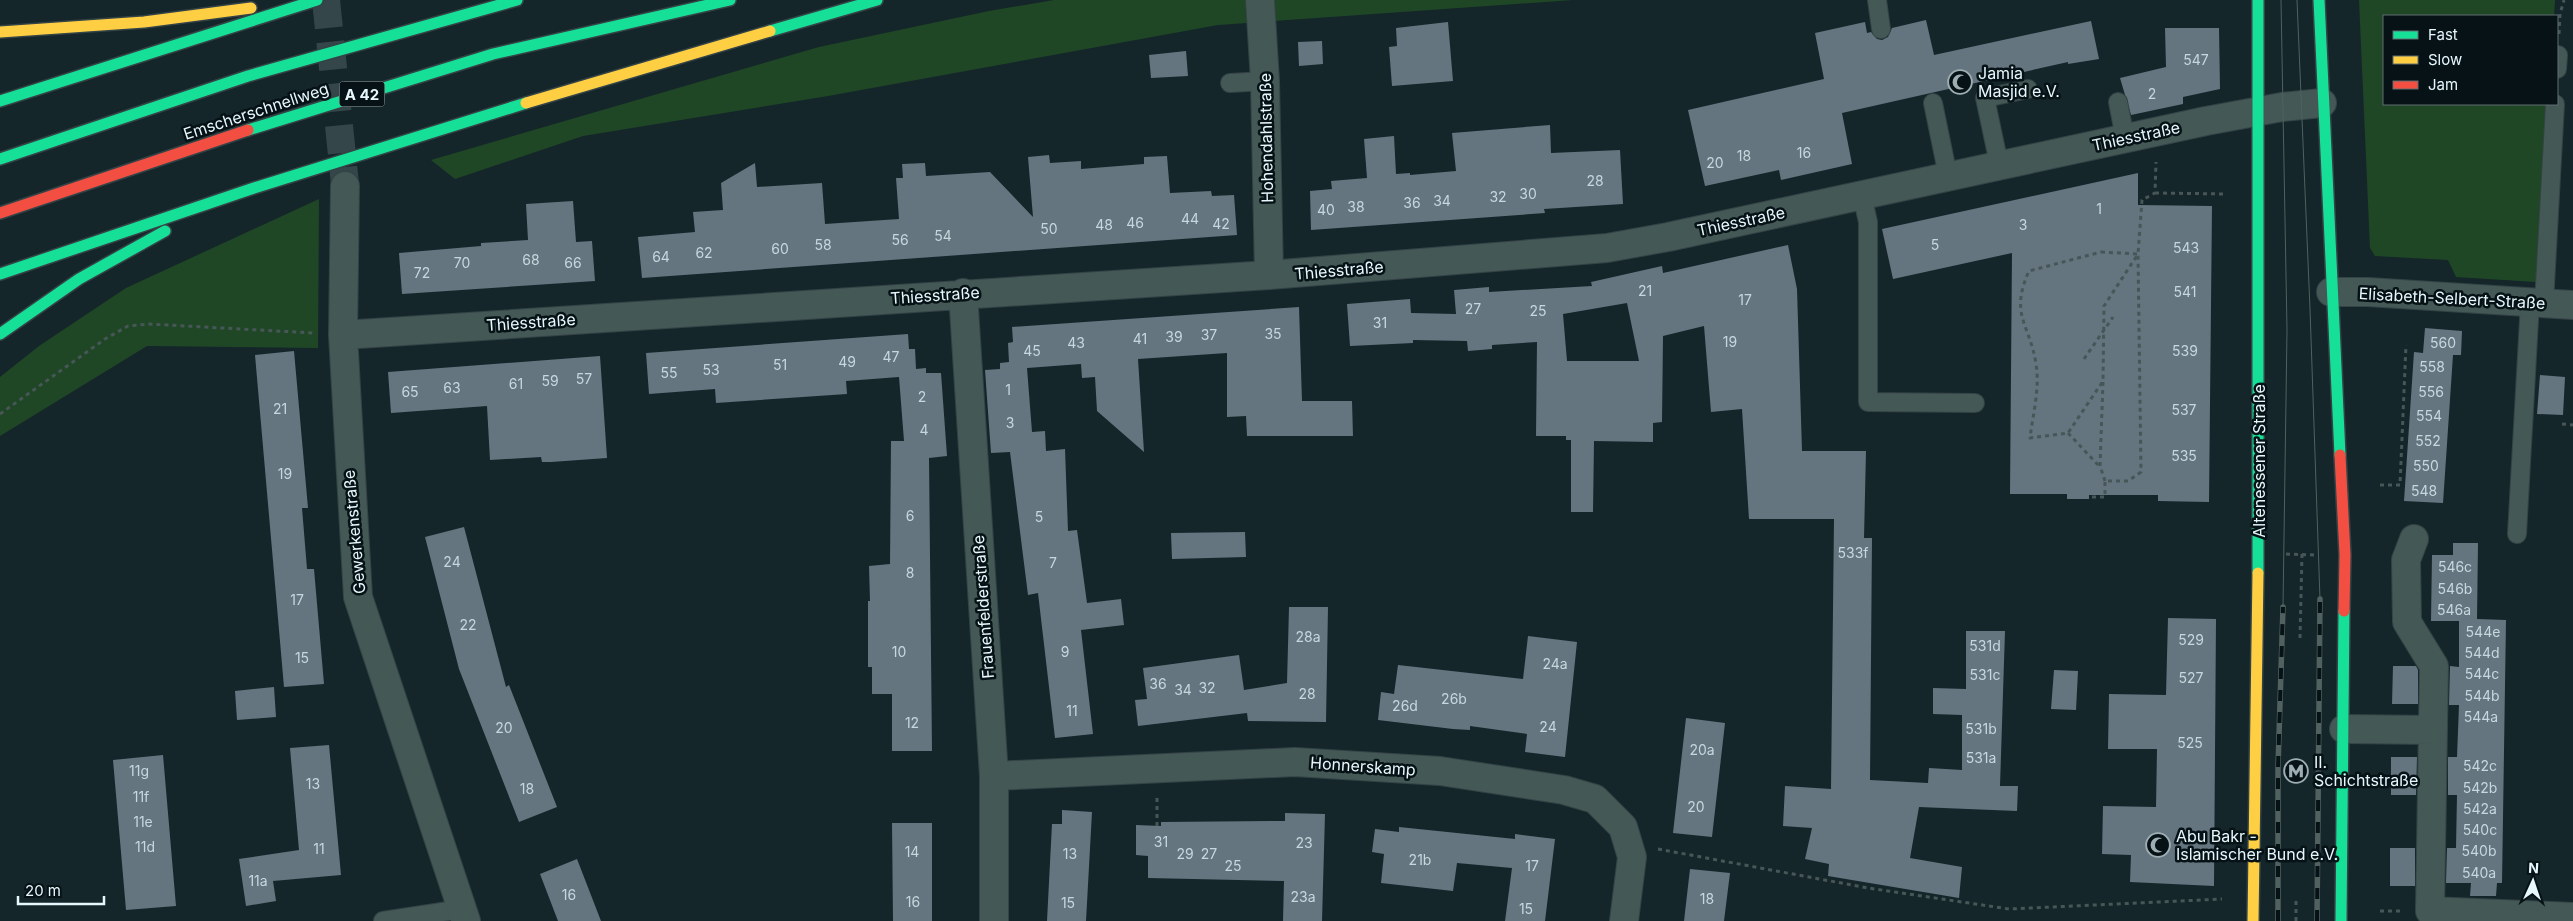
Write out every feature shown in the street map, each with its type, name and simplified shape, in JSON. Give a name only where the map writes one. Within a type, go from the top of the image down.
[{"type":"main road","points":[[0,32],[144,22],[312,0]]},
{"type":"main road","points":[[0,101],[317,0]]},
{"type":"main road","name":"Emscherschnellweg","points":[[0,159],[248,76],[517,0]]},
{"type":"main road","name":"Emscherschnellweg","points":[[0,213],[262,125],[493,54],[730,0]]},
{"type":"main road","points":[[0,274],[254,188],[561,92],[877,0]]},
{"type":"main road","name":"Altenessener Straße","points":[[2253,921],[2258,554],[2258,0]]},
{"type":"main road","points":[[2319,0],[2322,103],[2345,555],[2341,921]]},
{"type":"main road","points":[[0,334],[87,274],[159,234],[254,188]]},
{"type":"street","name":"Hohendahlstraße","points":[[1260,0],[1265,80],[1269,275]]},
{"type":"street","name":"Thiesstraße","points":[[343,335],[1269,275],[1608,248],[1668,238],[1999,164],[2125,138],[2259,111],[2322,103]]},
{"type":"street","name":"Gewerkenstraße","points":[[345,186],[343,335],[358,597],[463,915]]},
{"type":"street","name":"Elisabeth-Selbert-Straße","points":[[2331,292],[2368,292],[2573,304]]},
{"type":"street","name":"Frauenfelderstraße","points":[[963,294],[994,776],[994,921]]},
{"type":"street","points":[[2414,539],[2406,560],[2407,622],[2434,666],[2430,911],[2573,917]]},
{"type":"street","points":[[2344,729],[2433,730]]},
{"type":"street","name":"Honnerskamp","points":[[994,776],[1295,762],[1440,771],[1564,790],[1594,799],[1623,827],[1632,857],[1624,921]]},
{"type":"lane","points":[[1877,0],[1881,29]]},
{"type":"lane","points":[[1230,82],[1265,80]]},
{"type":"lane","points":[[1999,164],[1985,98],[2028,89]]},
{"type":"lane","points":[[1933,102],[1948,176]]},
{"type":"lane","points":[[2118,102],[2125,138]]},
{"type":"lane","points":[[2517,534],[2555,105]]},
{"type":"lane","points":[[1862,195],[1868,222],[1868,402],[1975,403]]},
{"type":"lane","points":[[383,921],[463,915]]},
{"type":"path","points":[[2558,46],[2560,14],[2564,0]]},
{"type":"path","points":[[2155,193],[2156,162]]},
{"type":"path","points":[[2105,482],[2128,481],[2141,472],[2138,254],[2142,200],[2155,193],[2227,194]]},
{"type":"path","points":[[2103,381],[2068,433],[2030,438],[2037,372],[2036,363],[2021,317],[2020,290],[2029,271],[2101,252],[2138,254]]},
{"type":"path","points":[[2092,497],[2105,497],[2105,482],[2100,466],[2104,306],[2138,254]]},
{"type":"path","points":[[2084,358],[2113,317]]},
{"type":"path","points":[[0,414],[105,339],[128,326],[149,324],[343,335]]},
{"type":"path","points":[[2380,485],[2400,485],[2406,345]]},
{"type":"path","points":[[2562,424],[2573,425]]},
{"type":"path","points":[[2068,433],[2100,466]]},
{"type":"path","points":[[2258,554],[2345,555]]},
{"type":"path","points":[[2300,638],[2302,554]]},
{"type":"path","points":[[1157,789],[1157,826]]},
{"type":"path","points":[[1656,849],[1868,888],[2009,910],[2222,899]]},
{"type":"path","points":[[2296,901],[2296,921]]},
{"type":"path","points":[[2380,911],[2391,911]]},
{"type":"green space","points":[[1054,0],[1573,0],[1218,25],[828,96],[583,136],[455,179],[431,160],[819,47],[989,11]]},
{"type":"green space","points":[[2359,0],[2555,0],[2554,15],[2383,15],[2383,105],[2548,105],[2536,282],[2456,277],[2448,260],[2375,256],[2370,248]]},
{"type":"green space","points":[[319,199],[318,348],[147,346],[0,436],[0,377],[39,346],[126,288]]},
{"type":"building","points":[[1926,20],[1934,55],[2091,21],[2099,59],[2068,64],[2068,62],[1842,113],[1852,164],[1781,180],[1779,170],[1705,186],[1688,110],[1824,79],[1815,33],[1865,22],[1867,33],[1871,32],[1877,39],[1882,40],[1888,37],[1892,28]]},
{"type":"building","points":[[1448,22],[1453,81],[1392,86],[1389,47],[1397,46],[1396,28]]},
{"type":"building","points":[[2165,28],[2219,28],[2220,89],[2183,97],[2183,104],[2131,115],[2120,78],[2166,67]]},
{"type":"building","points":[[1322,41],[1323,64],[1299,66],[1298,42]]},
{"type":"building","points":[[1186,51],[1188,76],[1151,78],[1149,55]]},
{"type":"building","points":[[1550,125],[1551,153],[1620,150],[1623,204],[1544,209],[1545,213],[1311,230],[1310,191],[1332,189],[1331,181],[1367,178],[1364,139],[1394,136],[1396,174],[1410,173],[1410,175],[1456,171],[1452,133]]},
{"type":"building","points":[[1049,155],[1050,163],[1081,161],[1081,169],[1144,164],[1144,157],[1167,156],[1170,193],[1211,191],[1212,196],[1234,195],[1237,235],[642,278],[638,237],[695,232],[693,212],[723,210],[721,183],[755,163],[757,187],[822,183],[825,224],[899,219],[896,178],[903,178],[902,164],[925,163],[926,176],[990,172],[1033,217],[1028,157]]},
{"type":"building","points":[[2138,173],[2138,205],[2212,206],[2209,502],[2158,501],[2158,495],[2089,495],[2089,499],[2067,499],[2067,494],[2010,494],[2012,253],[1893,279],[1882,229]]},
{"type":"building","points":[[573,201],[576,242],[592,241],[595,281],[402,294],[399,253],[481,246],[481,243],[528,240],[526,204]]},
{"type":"building","points":[[1788,245],[1797,289],[1802,451],[1866,451],[1864,538],[1872,538],[1870,780],[1928,783],[1929,768],[1962,770],[1962,715],[1933,714],[1933,688],[1966,689],[1966,631],[2005,631],[2000,786],[2018,786],[2017,811],[1919,807],[1910,858],[1962,867],[1959,898],[1828,876],[1829,864],[1805,859],[1812,828],[1783,826],[1785,786],[1831,789],[1834,519],[1749,519],[1742,409],[1711,412],[1704,326],[1663,336],[1662,422],[1653,423],[1653,442],[1594,441],[1593,512],[1571,512],[1571,440],[1566,440],[1566,436],[1536,436],[1537,342],[1492,345],[1492,349],[1468,351],[1467,341],[1413,340],[1413,343],[1350,346],[1347,304],[1410,299],[1411,313],[1456,314],[1454,290],[1489,287],[1489,292],[1592,286],[1591,282],[1662,266],[1663,273]],"holes":[[[1627,303],[1639,361],[1567,361],[1563,314]]]},
{"type":"building","points":[[1299,307],[1302,401],[1352,401],[1353,436],[1247,436],[1246,416],[1227,417],[1227,353],[1138,359],[1144,452],[1097,411],[1095,377],[1082,378],[1081,364],[1027,368],[1032,432],[1045,431],[1046,451],[1065,449],[1068,531],[1077,530],[1087,603],[1121,599],[1124,625],[1081,630],[1093,734],[1055,738],[1038,593],[1028,595],[1010,452],[991,453],[985,370],[1000,369],[1000,363],[1009,362],[1008,343],[1013,342],[1012,327]]},
{"type":"building","points":[[2425,328],[2462,331],[2461,355],[2453,355],[2443,503],[2404,501],[2414,352],[2423,353]]},
{"type":"building","points":[[908,334],[909,349],[915,349],[916,369],[926,368],[926,373],[941,373],[947,456],[929,458],[932,751],[892,751],[892,694],[872,694],[872,667],[868,667],[869,566],[890,564],[891,441],[904,441],[899,377],[846,381],[847,394],[716,403],[715,389],[649,394],[646,353]]},
{"type":"building","points":[[294,351],[308,508],[302,508],[307,569],[314,569],[324,684],[284,687],[255,355]]},
{"type":"building","points":[[600,356],[607,458],[551,462],[542,462],[541,457],[490,460],[487,406],[391,413],[388,372]]},
{"type":"building","points":[[2540,375],[2565,377],[2563,415],[2537,414]]},
{"type":"building","points":[[464,527],[506,687],[509,685],[557,807],[519,822],[459,669],[425,537]]},
{"type":"building","points":[[1245,532],[1246,557],[1172,559],[1171,533]]},
{"type":"building","points":[[2453,543],[2478,543],[2477,619],[2506,620],[2502,883],[2497,883],[2496,896],[2470,896],[2471,883],[2446,883],[2447,848],[2456,848],[2457,795],[2448,795],[2448,757],[2457,757],[2459,705],[2449,705],[2450,666],[2459,667],[2459,621],[2431,621],[2432,555],[2453,555]]},
{"type":"building","points":[[1289,607],[1328,607],[1326,722],[1248,721],[1247,713],[1138,726],[1135,700],[1147,699],[1143,668],[1239,655],[1244,690],[1287,683]]},
{"type":"building","points":[[2168,618],[2216,619],[2214,886],[2130,882],[2131,855],[2102,854],[2103,806],[2156,807],[2157,749],[2108,749],[2109,694],[2166,695]]},
{"type":"building","points":[[1528,636],[1577,642],[1565,757],[1525,752],[1527,734],[1470,726],[1470,730],[1453,729],[1378,720],[1381,692],[1394,694],[1398,665],[1523,679]]},
{"type":"building","points":[[2393,666],[2416,666],[2418,670],[2418,704],[2392,704]]},
{"type":"building","points":[[2054,670],[2078,671],[2076,710],[2051,709]]},
{"type":"building","points":[[274,687],[276,717],[237,720],[235,691]]},
{"type":"building","points":[[1686,718],[1725,723],[1712,837],[1673,833]]},
{"type":"building","points":[[329,745],[341,875],[273,881],[276,901],[246,906],[239,859],[299,850],[290,748]]},
{"type":"building","points":[[163,755],[176,906],[126,910],[113,760]]},
{"type":"building","points":[[2391,757],[2417,757],[2416,795],[2391,795]]},
{"type":"building","points":[[1062,810],[1092,812],[1086,921],[1047,921],[1052,824],[1062,824]]},
{"type":"building","points":[[1285,813],[1325,814],[1322,921],[1283,921],[1284,881],[1148,878],[1148,856],[1136,855],[1136,825],[1161,826],[1161,822],[1285,821]]},
{"type":"building","points":[[892,823],[932,823],[932,921],[893,921]]},
{"type":"building","points":[[1399,827],[1515,839],[1515,834],[1555,839],[1545,921],[1505,921],[1512,868],[1457,863],[1453,891],[1381,883],[1384,854],[1372,852],[1375,829],[1399,832]]},
{"type":"building","points":[[2390,848],[2415,848],[2415,886],[2390,886]]},
{"type":"building","points":[[577,859],[601,921],[558,921],[540,874]]},
{"type":"building","points":[[1690,869],[1730,873],[1724,921],[1684,921]]},
{"type":"tunnel","points":[[326,0],[345,184]]},
{"type":"tram line","points":[[2281,0],[2287,330],[2283,607]]},
{"type":"tram line","points":[[2297,0],[2320,599]]},
{"type":"railway","points":[[2317,921],[2320,599]]},
{"type":"railway","points":[[2278,921],[2278,768],[2283,607]]},
{"type":"traffic: fast","points":[[0,101],[317,0]]},
{"type":"traffic: fast","points":[[0,159],[248,76],[517,0]]},
{"type":"traffic: fast","points":[[248,130],[493,54],[730,0]]},
{"type":"traffic: fast","points":[[770,31],[877,0]]},
{"type":"traffic: fast","points":[[2258,0],[2258,573]]},
{"type":"traffic: fast","points":[[2319,0],[2340,455]]},
{"type":"traffic: fast","points":[[0,274],[254,188],[526,103]]},
{"type":"traffic: fast","points":[[0,334],[79,279],[165,231]]},
{"type":"traffic: fast","points":[[2341,921],[2344,611]]},
{"type":"traffic: slow","points":[[0,32],[144,22],[251,8]]},
{"type":"traffic: slow","points":[[526,103],[770,31]]},
{"type":"traffic: slow","points":[[2253,921],[2258,573]]},
{"type":"traffic: jam","points":[[0,213],[248,130]]},
{"type":"traffic: jam","points":[[2340,455],[2345,555],[2344,611]]},
{"type":"place","name":"Jamia Masjid e.V.","points":[[1960,82]]},
{"type":"place","name":"II. Schichtstraße","points":[[2296,771]]},
{"type":"place","name":"Abu Bakr - Islamischer Bund e.V.","points":[[2158,845]]}]
